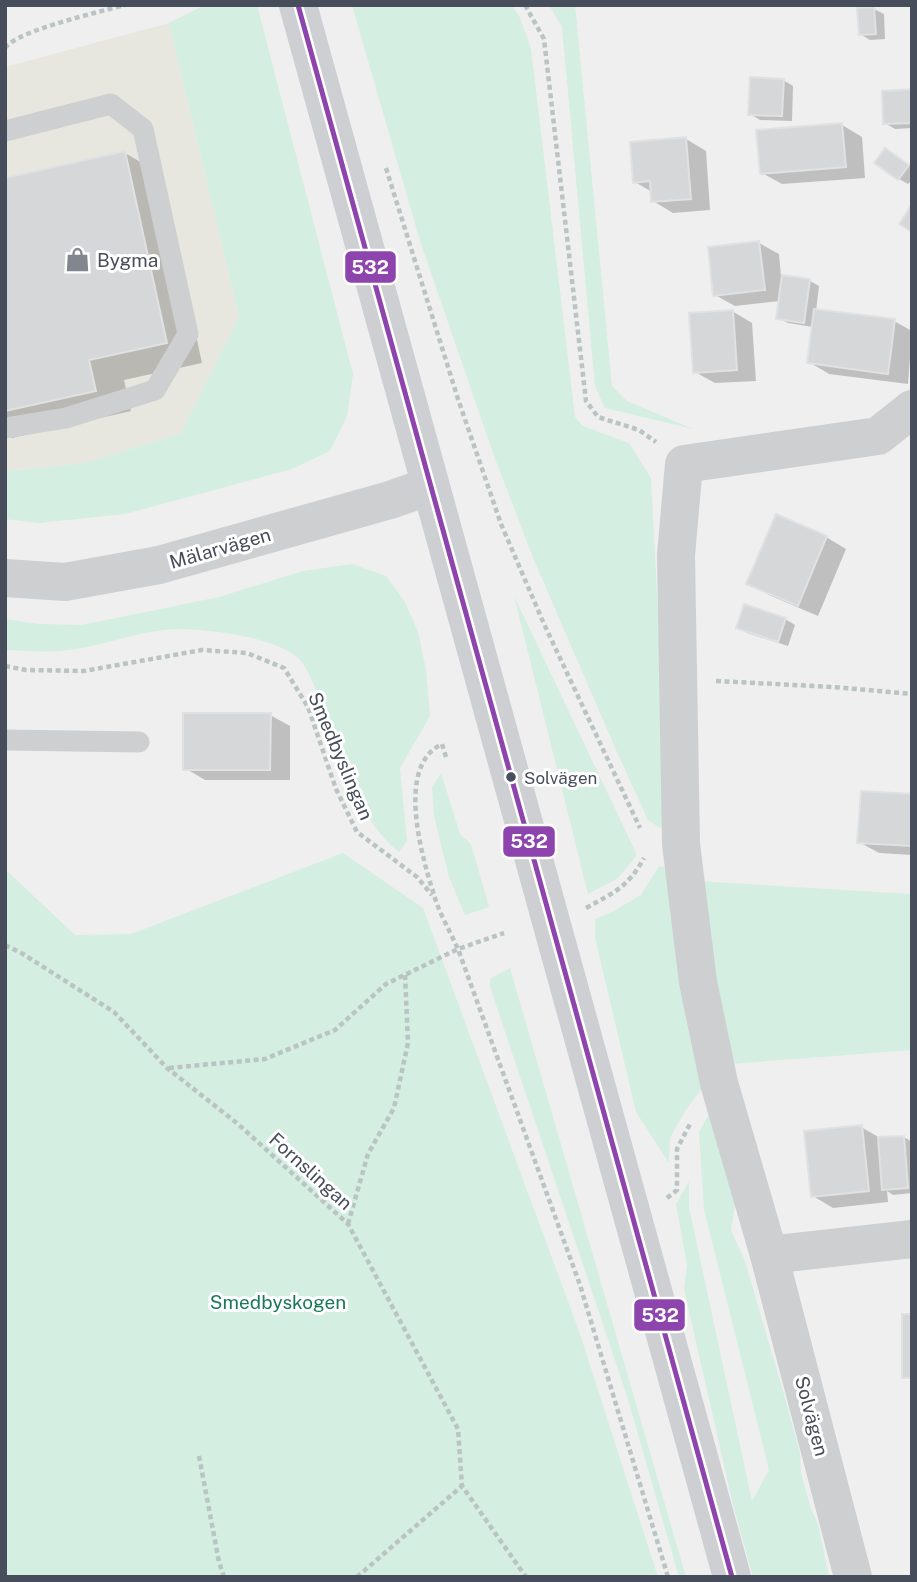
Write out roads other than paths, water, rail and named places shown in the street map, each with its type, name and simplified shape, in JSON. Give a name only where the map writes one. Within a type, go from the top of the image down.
[{"type":"main road","points":[[300,14],[732,1577]]},
{"type":"street","name":"Solvägen","points":[[853,1577],[769,1255],[719,1083],[698,982],[681,844],[676,555],[684,464],[878,436],[912,409]]},
{"type":"street","name":"Mälarvägen","points":[[5,578],[65,582],[159,565],[390,500],[430,486]]},
{"type":"street","points":[[769,1255],[912,1239]]},
{"type":"lane","points":[[5,131],[111,104],[143,129],[188,334],[155,390],[66,418],[5,428]]},
{"type":"lane","points":[[5,740],[139,742]]},
{"type":"place","name":"Bygma","points":[[77,260]]},
{"type":"place","name":"Solvägen","points":[[511,777]]},
{"type":"park label","name":"Smedbyskogen","points":[[278,1302]]}]
